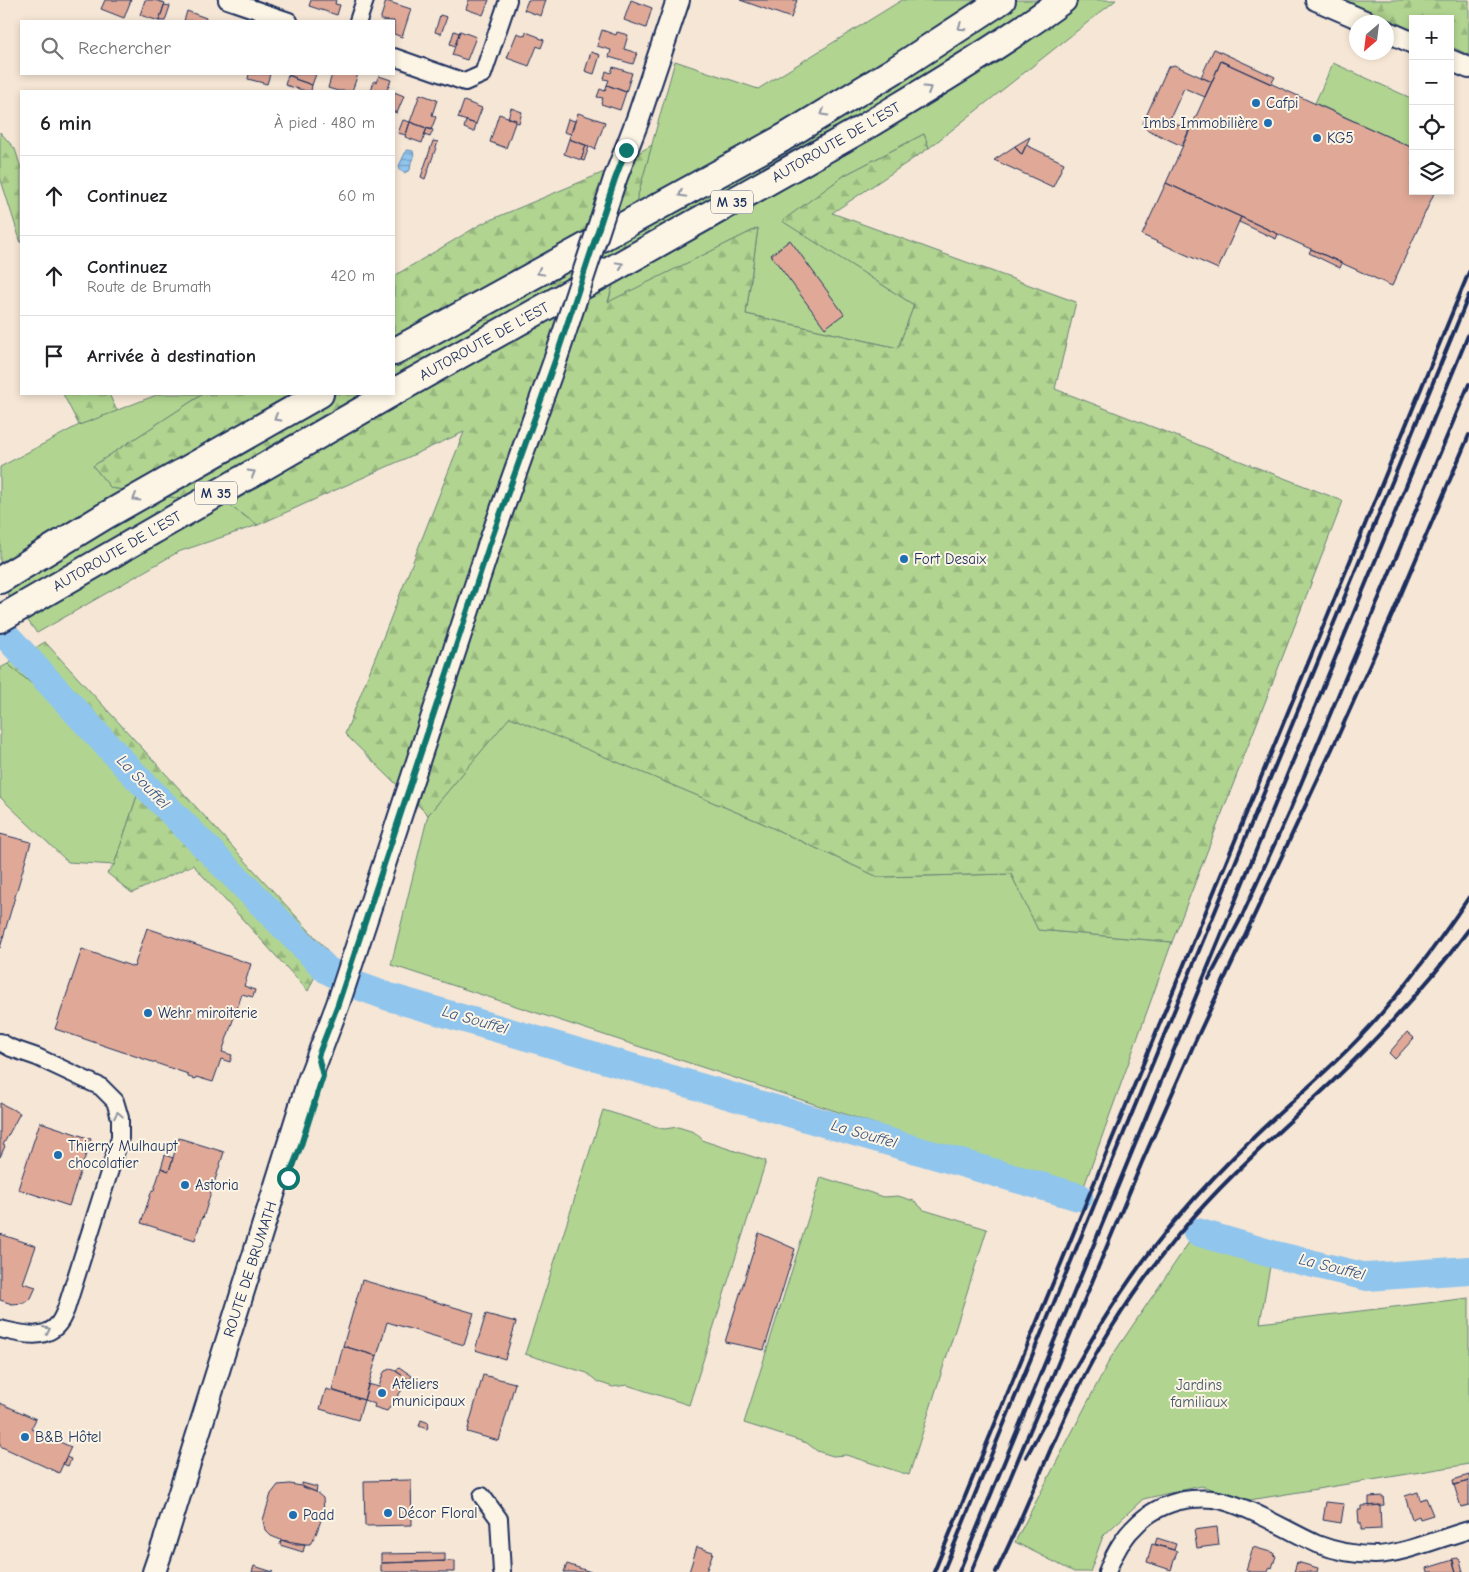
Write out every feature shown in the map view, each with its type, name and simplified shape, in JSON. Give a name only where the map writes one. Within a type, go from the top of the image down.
[{"type":"highway","name":"AUTOROUTE DE L’EST","points":[[395,351],[783,138],[895,70],[1002,0]]},
{"type":"highway","name":"AUTOROUTE DE L’EST","points":[[395,391],[865,127],[928,89],[1063,0]]},
{"type":"highway","name":"M 35","points":[[10,574],[114,511],[318,395]]},
{"type":"highway","name":"AUTOROUTE DE L’EST","points":[[0,619],[388,395]]},
{"type":"main road","name":"ROUTE DE BRUMATH","points":[[154,1572],[308,1083],[352,964],[489,546],[556,358],[615,179],[638,119],[678,0]]},
{"type":"main road","name":"ROUTE DE BRUMATH","points":[[140,1572],[208,1403]]},
{"type":"street","points":[[227,0],[286,20]]},
{"type":"street","points":[[358,20],[365,0]]},
{"type":"street","points":[[395,57],[465,82],[483,74],[508,0]]},
{"type":"street","points":[[1316,0],[1351,15]]},
{"type":"street","points":[[1394,35],[1409,41]]},
{"type":"street","points":[[1454,62],[1469,68]]},
{"type":"street","points":[[0,1329],[24,1334],[45,1334],[58,1324],[66,1309],[120,1138],[120,1118],[115,1101],[101,1087],[37,1057],[4,1047]]},
{"type":"street","points":[[482,1496],[499,1519],[502,1572]]},
{"type":"street","points":[[1107,1572],[1120,1544],[1136,1525],[1155,1509],[1168,1503],[1182,1500],[1210,1498],[1222,1500],[1317,1544],[1330,1549],[1358,1554],[1388,1554],[1469,1530]]},
{"type":"green space","points":[[902,0],[1116,0],[929,148],[924,134],[845,175],[783,221],[914,305],[898,348],[746,314],[758,228],[608,303],[675,61],[758,89]]},
{"type":"green space","points":[[1342,0],[1469,0],[1469,55],[1454,48],[1454,15],[1409,15],[1409,28],[1394,22],[1394,15],[1378,15]]},
{"type":"green space","points":[[1333,63],[1409,97],[1409,146],[1315,103]]},
{"type":"green space","points":[[0,132],[15,149],[20,165],[20,240],[0,177]]},
{"type":"green space","points":[[924,134],[929,148],[832,213],[1076,302],[1055,389],[1343,501],[1172,942],[1038,930],[1011,874],[878,877],[760,822],[510,717],[428,815],[345,734],[464,432],[258,525],[230,506],[111,488],[93,466],[201,395],[395,395],[395,275],[483,223],[609,170],[652,145],[608,302],[758,228],[746,314],[898,348],[914,305],[782,221],[845,175]]},
{"type":"green space","points":[[64,395],[109,395],[117,411],[79,425]]},
{"type":"green space","points":[[156,395],[201,395],[93,466],[111,488],[230,506],[258,525],[178,552],[37,633],[0,583],[0,467],[79,425]]},
{"type":"green space","points":[[45,642],[327,950],[308,991],[193,865],[132,893],[107,873],[114,865],[138,793],[55,703],[8,664]]},
{"type":"green space","points":[[8,664],[55,703],[138,793],[114,865],[68,862],[0,797],[0,668]]},
{"type":"green space","points":[[510,716],[760,822],[878,877],[1011,874],[1039,930],[1172,942],[1082,1192],[391,965],[428,815]]},
{"type":"green space","points":[[603,1110],[664,1129],[678,1127],[694,1132],[704,1141],[766,1161],[689,1405],[627,1385],[613,1387],[598,1382],[587,1373],[525,1354]]},
{"type":"green space","points":[[821,1177],[884,1197],[898,1196],[914,1201],[924,1210],[987,1229],[909,1475],[846,1455],[833,1456],[817,1451],[807,1443],[744,1423]]},
{"type":"green space","name":"Jardins familiaux","points":[[1196,1232],[1272,1255],[1260,1323],[1469,1298],[1469,1464],[1250,1500],[1201,1486],[1143,1499],[1103,1536],[1090,1572],[1074,1572],[1015,1542],[1110,1359]]},
{"type":"water","points":[[408,150],[413,151],[414,156],[410,170],[404,173],[400,170],[399,166]]},
{"type":"building","points":[[105,0],[131,0],[124,18],[101,9]]},
{"type":"building","points":[[145,0],[165,3],[159,20],[140,15]]},
{"type":"building","points":[[311,0],[336,0],[335,4],[340,5],[337,15],[309,6]]},
{"type":"building","points":[[469,0],[489,0],[483,15],[466,9]]},
{"type":"building","points":[[528,0],[546,0],[541,16],[524,10]]},
{"type":"building","points":[[631,0],[652,8],[646,28],[624,20]]},
{"type":"building","points":[[740,0],[797,0],[791,18]]},
{"type":"building","points":[[386,1],[411,9],[402,37],[395,34],[395,20],[380,20]]},
{"type":"building","points":[[164,5],[170,6],[165,20],[159,20]]},
{"type":"building","points":[[187,11],[206,18],[205,20],[184,20]]},
{"type":"building","points":[[440,15],[447,17],[441,34],[435,32]]},
{"type":"building","points":[[602,30],[616,35],[617,32],[628,35],[624,49],[637,53],[633,64],[609,57],[611,50],[597,46]]},
{"type":"building","points":[[454,31],[459,33],[455,46],[450,44]]},
{"type":"building","points":[[460,31],[476,37],[467,60],[452,55]]},
{"type":"building","points":[[526,32],[544,40],[541,48],[537,46],[529,66],[507,58],[517,33],[525,36]]},
{"type":"building","points":[[1214,49],[1275,77],[1271,84],[1221,61],[1212,82],[1201,77]]},
{"type":"building","points":[[591,52],[600,55],[594,74],[585,71]]},
{"type":"building","points":[[1221,61],[1409,146],[1409,195],[1433,195],[1392,286],[1166,183]]},
{"type":"building","points":[[1174,65],[1212,82],[1205,97],[1184,88],[1169,121],[1189,130],[1182,146],[1146,129],[1143,123],[1168,67]]},
{"type":"building","points":[[613,67],[632,73],[626,92],[607,85],[609,80],[604,79],[606,71],[611,73]]},
{"type":"building","points":[[249,75],[270,75],[267,84],[248,79]]},
{"type":"building","points":[[288,75],[316,75],[312,85]]},
{"type":"building","points":[[288,75],[312,85],[311,90],[302,90],[285,85]]},
{"type":"building","points":[[332,75],[358,75],[352,90],[328,88]]},
{"type":"building","points":[[379,76],[391,80],[387,90],[371,90],[374,81],[376,82]]},
{"type":"building","points":[[607,85],[626,92],[620,110],[601,104],[603,98],[597,97],[600,89],[605,91]]},
{"type":"building","points":[[395,92],[404,96],[397,113],[395,112]]},
{"type":"building","points":[[420,94],[437,100],[432,115],[436,117],[431,130],[410,122]]},
{"type":"building","points":[[464,101],[482,108],[476,124],[458,118]]},
{"type":"building","points":[[511,108],[522,112],[519,123],[508,118]]},
{"type":"building","points":[[578,113],[605,122],[595,149],[569,139]]},
{"type":"building","points":[[499,114],[516,120],[506,148],[490,142]]},
{"type":"building","points":[[568,119],[575,121],[571,134],[564,132]]},
{"type":"building","points":[[403,120],[410,122],[406,135],[398,133]]},
{"type":"building","points":[[466,121],[476,124],[474,132],[464,128]]},
{"type":"building","points":[[410,122],[427,128],[422,143],[405,137]]},
{"type":"building","points":[[427,128],[433,130],[430,137],[424,135]]},
{"type":"building","points":[[1030,137],[1022,154],[1015,146]]},
{"type":"building","points":[[569,139],[586,145],[581,160],[564,154]]},
{"type":"building","points":[[433,141],[438,142],[425,179],[421,177]]},
{"type":"building","points":[[586,145],[589,147],[584,161],[581,160]]},
{"type":"building","points":[[1026,145],[1064,163],[1053,187],[994,160],[1015,146],[1022,154]]},
{"type":"building","points":[[1166,183],[1241,217],[1218,269],[1142,235]]},
{"type":"building","points":[[1241,217],[1278,234],[1276,239],[1239,222]]},
{"type":"building","points":[[790,240],[844,314],[825,328],[771,255]]},
{"type":"building","points":[[1311,249],[1342,263],[1340,268],[1309,253]]},
{"type":"building","points":[[0,834],[31,842],[0,948]]},
{"type":"building","name":"Wehr miroiterie","points":[[147,928],[251,964],[244,986],[255,990],[253,997],[242,994],[222,1052],[232,1055],[230,1062],[221,1059],[213,1082],[196,1077],[195,1079],[188,1077],[188,1074],[55,1029],[82,949],[134,967]]},
{"type":"building","points":[[1407,1032],[1414,1038],[1395,1059],[1389,1053]]},
{"type":"building","points":[[0,1103],[20,1113],[3,1145],[5,1146],[0,1157]]},
{"type":"building","name":"Thierry Mulhaupt chocolatier","points":[[40,1122],[91,1139],[69,1206],[18,1189]]},
{"type":"building","name":"Astoria","points":[[179,1138],[224,1152],[195,1240],[141,1223],[161,1168],[169,1171]]},
{"type":"building","points":[[165,1155],[173,1158],[169,1171],[161,1168]]},
{"type":"building","points":[[759,1233],[795,1249],[764,1350],[725,1342]]},
{"type":"building","points":[[0,1234],[36,1246],[23,1283],[36,1287],[31,1298],[24,1303],[12,1304],[0,1300]]},
{"type":"building","points":[[362,1280],[474,1313],[464,1345],[387,1322],[377,1356],[343,1346]]},
{"type":"building","points":[[486,1314],[516,1322],[505,1359],[475,1350]]},
{"type":"building","points":[[343,1346],[377,1356],[364,1400],[332,1390]]},
{"type":"building","points":[[399,1367],[412,1376],[409,1380],[396,1371]]},
{"type":"building","name":"Ateliers municipaux","points":[[390,1369],[409,1380],[387,1411],[374,1407],[375,1404],[364,1400],[368,1384],[379,1387],[383,1374]]},
{"type":"building","points":[[483,1375],[515,1383],[499,1441],[467,1432]]},
{"type":"building","points":[[326,1389],[364,1400],[358,1420],[320,1409]]},
{"type":"building","name":"B&B Hôtel","points":[[0,1403],[36,1419],[31,1429],[71,1447],[59,1473],[0,1446]]},
{"type":"building","points":[[421,1420],[429,1423],[427,1429],[419,1426]]},
{"type":"building","points":[[66,1457],[71,1459],[68,1466],[63,1464]]},
{"type":"building","points":[[1469,1475],[1469,1481],[1454,1485],[1453,1480]]},
{"type":"building","name":"Décor Floral","points":[[411,1480],[412,1525],[365,1526],[364,1481]]},
{"type":"building","points":[[1469,1481],[1469,1505],[1461,1507],[1454,1485]]},
{"type":"building","points":[[302,1483],[317,1487],[316,1492],[301,1486]]},
{"type":"building","name":"Padd","points":[[290,1484],[316,1492],[323,1498],[324,1511],[316,1534],[310,1544],[293,1544],[271,1536],[265,1530],[263,1520],[271,1494],[278,1485]]},
{"type":"building","points":[[1418,1492],[1420,1500],[1426,1498],[1433,1515],[1420,1519],[1419,1516],[1412,1519],[1405,1496]]},
{"type":"building","points":[[1383,1496],[1384,1505],[1369,1506],[1369,1497]]},
{"type":"building","points":[[1326,1502],[1344,1504],[1341,1523],[1323,1520]]},
{"type":"building","points":[[1380,1505],[1381,1529],[1361,1530],[1358,1510],[1361,1510],[1361,1506]]},
{"type":"building","points":[[1217,1527],[1219,1545],[1197,1548],[1194,1530]]},
{"type":"building","points":[[1157,1538],[1176,1544],[1174,1550],[1155,1544]]},
{"type":"building","points":[[281,1540],[305,1544],[303,1552],[280,1545]]},
{"type":"building","points":[[1152,1544],[1177,1551],[1171,1570],[1147,1562]]},
{"type":"building","points":[[697,1547],[713,1552],[706,1572],[689,1572]]},
{"type":"building","points":[[1253,1547],[1274,1553],[1273,1555],[1276,1556],[1272,1568],[1270,1567],[1268,1572],[1251,1572],[1246,1570]]},
{"type":"building","points":[[445,1553],[445,1561],[381,1563],[381,1554]]},
{"type":"building","points":[[1457,1558],[1460,1560],[1463,1572],[1456,1572],[1452,1559]]},
{"type":"building","points":[[1453,1560],[1456,1572],[1428,1572],[1427,1568]]},
{"type":"building","points":[[455,1561],[455,1572],[381,1572],[381,1563]]},
{"type":"building","points":[[1297,1562],[1318,1568],[1317,1572],[1294,1572]]},
{"type":"building","points":[[567,1564],[591,1572],[564,1572]]},
{"type":"building","points":[[254,1566],[273,1572],[252,1572]]},
{"type":"waterway","name":"La Souffel","points":[[0,629],[131,771],[327,970],[353,984],[389,997],[1079,1197]]},
{"type":"waterway","name":"La Souffel","points":[[1197,1232],[1272,1254],[1367,1277],[1469,1270]]},
{"type":"railway","points":[[934,1572],[1469,272]]},
{"type":"railway","points":[[943,1572],[1469,295]]},
{"type":"railway","points":[[959,1572],[1469,333]]},
{"type":"railway","points":[[1209,979],[1242,916],[1289,812],[1469,384]]},
{"type":"railway","points":[[971,1572],[1142,1162],[1194,1044],[1339,734],[1469,435]]},
{"type":"railway","points":[[1026,1457],[1096,1332],[1135,1272],[1157,1243],[1225,1166],[1266,1125],[1334,1063],[1375,1021],[1418,969],[1469,897]]},
{"type":"railway","points":[[996,1572],[1089,1367],[1124,1308],[1151,1270],[1214,1194],[1386,1028],[1421,990],[1469,929]]},
{"type":"place","name":"Cafpi","points":[[1256,103]]},
{"type":"place","name":"Imbs Immobilière","points":[[1268,123]]},
{"type":"place","name":"KG5","points":[[1317,138]]},
{"type":"place","name":"Fort Desaix","points":[[904,559]]},
{"type":"place","name":"Wehr miroiterie","points":[[148,1013]]},
{"type":"place","name":"Thierry Mulhaupt chocolatier","points":[[58,1155]]},
{"type":"place","name":"Astoria","points":[[185,1185]]},
{"type":"place","name":"Ateliers municipaux","points":[[382,1393]]},
{"type":"place","name":"B&B Hôtel","points":[[25,1437]]},
{"type":"place","name":"Décor Floral","points":[[388,1513]]},
{"type":"place","name":"Padd","points":[[293,1515]]},
{"type":"route","points":[[288,1178],[300,1148],[323,1076],[318,1056],[338,1004],[489,546],[556,358],[626,150]]}]
